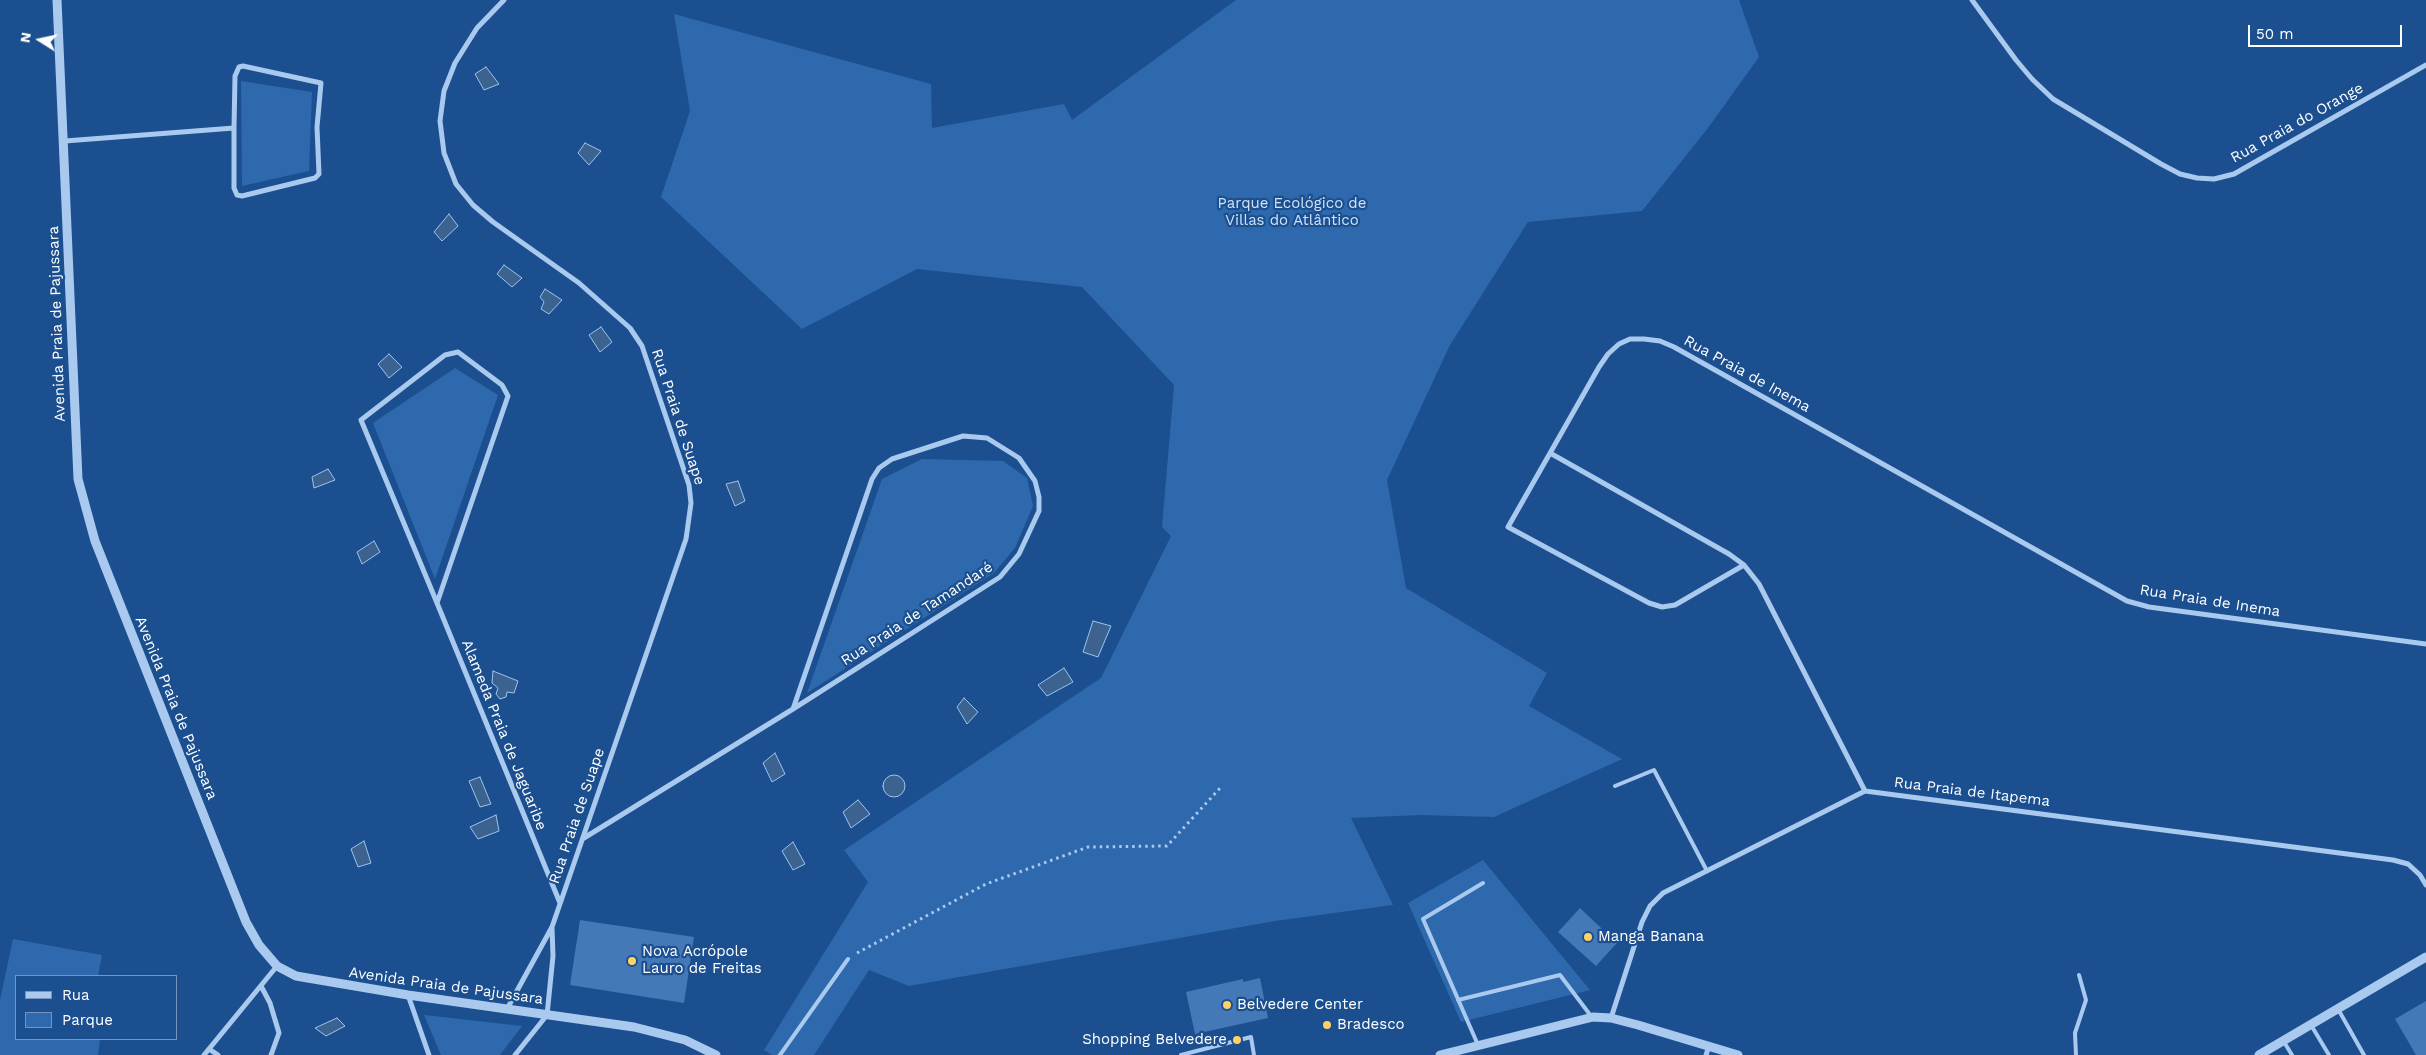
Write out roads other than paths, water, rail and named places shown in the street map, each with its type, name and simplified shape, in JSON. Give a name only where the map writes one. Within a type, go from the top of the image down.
[{"type":"street","name":"Avenida Praia de Pajussara","points":[[57,0],[65,141],[78,479],[95,541],[246,922],[259,945],[277,966],[296,976],[408,995],[660,1032],[685,1040],[716,1055]]},
{"type":"street","name":"Rua Praia de Suape","points":[[504,0],[477,28],[452,70],[444,90],[440,121],[444,153],[456,184],[473,205],[492,222],[579,283],[630,328],[642,346],[689,485],[691,503],[686,539],[552,927],[507,1009]]},
{"type":"street","name":"Rua Praia do Orange","points":[[1972,0],[2032,79],[2053,99],[2161,164],[2180,174],[2197,178],[2214,179],[2234,174],[2426,65]]},
{"type":"street","points":[[243,66],[321,83],[317,127],[320,168],[319,174],[315,178],[237,195],[234,188],[234,128],[235,76],[239,67],[243,66]]},
{"type":"street","points":[[65,141],[234,128]]},
{"type":"street","name":"Rua Praia de Inema","points":[[1744,565],[1675,604],[1662,607],[1649,603],[1508,527],[1608,354],[1619,344],[1630,339],[1660,341],[2127,601],[2149,607],[2426,644]]},
{"type":"street","name":"Alameda Praia de Jaguaribe","points":[[437,603],[508,396],[502,385],[458,352],[445,355],[361,420],[560,903]]},
{"type":"street","name":"Rua Praia de Tamandaré","points":[[583,838],[793,709],[1000,577],[1010,567],[1039,511],[1040,496],[1035,482],[1019,458],[987,438],[963,436],[892,459],[879,468],[872,479],[793,709]]},
{"type":"street","points":[[1550,453],[1729,554],[1744,565],[1759,584],[1865,791],[1663,893],[1650,906],[1642,922],[1611,1018]]},
{"type":"street","name":"Rua Praia de Itapema","points":[[1865,791],[2393,860],[2408,864],[2420,875],[2426,885]]},
{"type":"street","name":"Rua Praia de Suape","points":[[548,1015],[553,956],[552,927]]},
{"type":"street","points":[[2259,1055],[2426,956]]},
{"type":"street","points":[[204,1055],[277,966]]},
{"type":"street","points":[[261,986],[270,1003],[278,1033],[271,1055]]},
{"type":"street","points":[[408,995],[429,1055]]},
{"type":"street","points":[[515,1055],[548,1015]]},
{"type":"street","points":[[1440,1055],[1592,1017],[1611,1018],[1708,1050],[1738,1055]]},
{"type":"street","points":[[209,1049],[218,1055]]},
{"type":"lane","points":[[1615,786],[1654,770],[1707,871]]},
{"type":"lane","points":[[1478,1046],[1423,919],[1483,883]]},
{"type":"lane","points":[[780,1055],[848,958]]},
{"type":"lane","points":[[2076,1055],[2075,1032],[2086,1000],[2079,974]]},
{"type":"lane","points":[[1458,1000],[1560,975],[1592,1017]]},
{"type":"lane","points":[[2338,1008],[2364,1055]]},
{"type":"lane","points":[[2311,1024],[2329,1055]]},
{"type":"lane","points":[[1181,1055],[1251,1037],[1254,1055]]},
{"type":"lane","points":[[2284,1040],[2292,1055]]},
{"type":"place","name":"Manga Banana","points":[[1588,937]]},
{"type":"place","name":"Nova Acrópole Lauro de Freitas","points":[[632,961]]},
{"type":"place","name":"Belvedere Center","points":[[1227,1005]]},
{"type":"place","name":"Bradesco","points":[[1327,1025]]},
{"type":"place","name":"Shopping Belvedere","points":[[1237,1040]]},
{"type":"park label","name":"Parque Ecológico de Villas do Atlântico","points":[[1292,212]]}]
